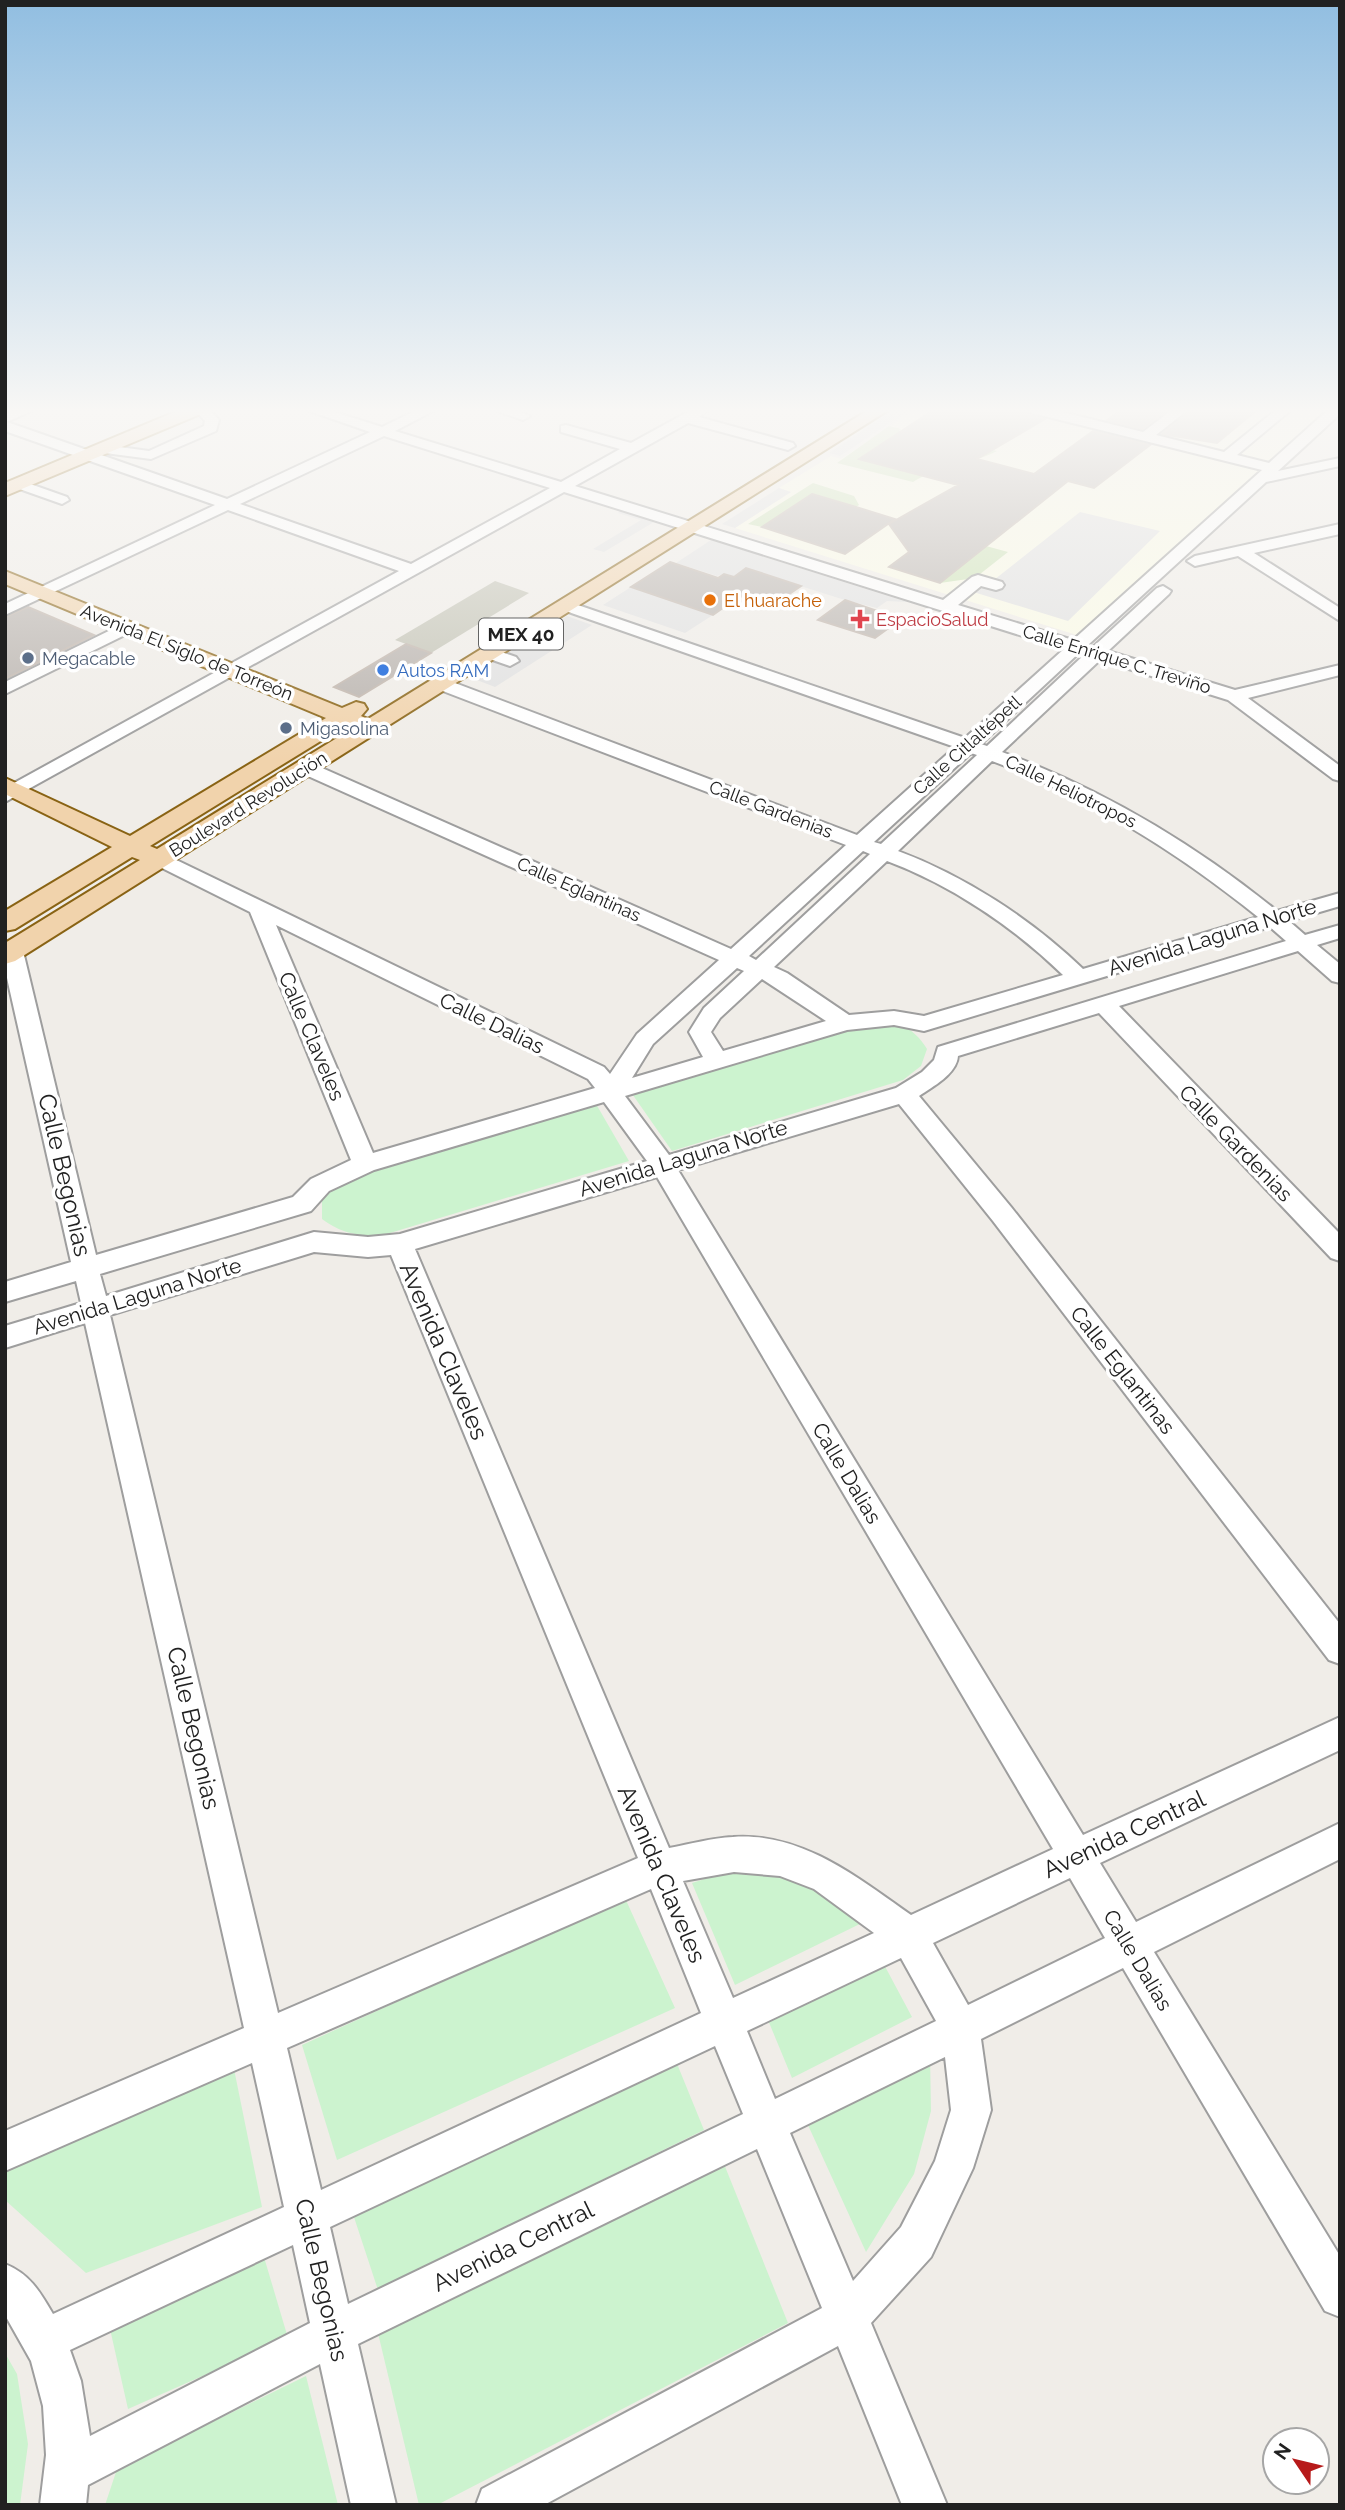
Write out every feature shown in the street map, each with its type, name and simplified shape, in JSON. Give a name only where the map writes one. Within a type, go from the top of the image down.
[{"type":"main road","name":"MEX 40","points":[[414,674],[658,526]]},
{"type":"main road","name":"Boulevard Revolución","points":[[8,943],[159,859],[441,684],[500,657],[576,612],[693,527]]},
{"type":"main road","name":"Avenida El Siglo de Torreón","points":[[5,577],[370,727]]},
{"type":"main road","points":[[8,943],[131,846],[379,695]]},
{"type":"main road","points":[[9,790],[159,859]]},
{"type":"street","points":[[5,610],[183,526]]},
{"type":"street","points":[[288,526],[412,570]]},
{"type":"street","points":[[9,790],[491,526]]},
{"type":"street","name":"Calle Enrique C. Treviño","points":[[690,526],[1234,696],[1340,775]]},
{"type":"street","name":"Calle Citlaltépetl","points":[[610,1092],[645,1038],[1076,646],[1213,526]]},
{"type":"street","name":"Calle Citlaltépetl","points":[[717,1060],[700,1032],[704,1023],[1195,561],[1226,526]]},
{"type":"street","points":[[1195,561],[1340,529]]},
{"type":"street","points":[[1241,551],[1340,616]]},
{"type":"street","points":[[946,606],[978,580],[996,585]]},
{"type":"street","name":"Calle Heliotropos","points":[[576,612],[990,753],[1087,795],[1134,819],[1191,855],[1275,918],[1340,976]]},
{"type":"street","points":[[5,689],[127,627]]},
{"type":"street","points":[[1234,696],[1340,670]]},
{"type":"street","points":[[461,692],[478,681]]},
{"type":"street","name":"Calle Gardenias","points":[[441,684],[884,852],[978,899],[1050,948],[1078,977]]},
{"type":"street","name":"Calle Eglantinas","points":[[306,768],[779,978],[845,1023]]},
{"type":"street","name":"Calle Dalias","points":[[159,859],[596,1073],[662,1164],[1340,2296]]},
{"type":"street","name":"Avenida Laguna Norte","points":[[5,1292],[302,1204],[320,1185],[365,1164],[717,1060],[845,1023],[881,1016],[911,1019],[924,1024],[1340,899]]},
{"type":"street","name":"Calle Claveles","points":[[259,908],[365,1164]]},
{"type":"street","name":"Avenida Laguna Norte","points":[[5,1337],[314,1242],[368,1247],[400,1244],[904,1094],[930,1078],[946,1062],[946,1052],[1340,931]]},
{"type":"street","name":"Calle Begonias","points":[[8,943],[96,1309],[374,2505]]},
{"type":"street","name":"Calle Gardenias","points":[[1104,1004],[1340,1251]]},
{"type":"street","points":[[924,1024],[946,1052]]},
{"type":"street","name":"Calle Eglantinas","points":[[904,1094],[1002,1214],[1340,1649]]},
{"type":"street","points":[[302,1204],[314,1242]]},
{"type":"street","name":"Avenida Claveles","points":[[400,1244],[925,2505]]},
{"type":"street","name":"Avenida Central","points":[[47,2339],[1340,1733]]},
{"type":"street","name":"Avenida Central","points":[[66,2488],[335,2333],[961,2029],[1340,1840]]},
{"type":"street","points":[[5,2151],[659,1867],[734,1854],[780,1858],[825,1876],[908,1935],[961,2029],[971,2110],[953,2168],[916,2242],[847,2318],[498,2505]]},
{"type":"street","points":[[5,2285],[14,2291],[47,2339],[66,2399],[66,2488]]},
{"type":"shaded area","points":[[631,526],[647,526],[604,552],[593,549]]},
{"type":"shaded area","points":[[738,526],[1204,526],[1080,636],[735,528]]},
{"type":"shaded area","points":[[1062,526],[1140,526],[1160,531],[1068,621],[967,590],[985,587]]},
{"type":"shaded area","points":[[711,540],[907,602],[887,601],[877,608],[746,569],[734,577],[724,574],[717,576],[676,563]]},
{"type":"shaded area","points":[[495,581],[529,593],[431,653],[395,640]]},
{"type":"shaded area","points":[[631,587],[713,615],[685,633],[603,605]]},
{"type":"shaded area","points":[[567,616],[592,625],[495,687],[469,677]]},
{"type":"green space","points":[[986,546],[1008,552],[975,578],[940,583]]},
{"type":"green space","points":[[846,1022],[892,1023],[911,1031],[927,1049],[921,1066],[903,1080],[672,1151],[628,1088]]},
{"type":"green space","points":[[592,1097],[629,1161],[380,1236],[350,1233],[322,1219],[322,1198],[337,1181]]},
{"type":"green space","points":[[755,1871],[803,1884],[866,1921],[735,1985],[692,1883],[717,1875]]},
{"type":"green space","points":[[625,1898],[675,2008],[337,2160],[302,2045]]},
{"type":"green space","points":[[880,1957],[912,2017],[792,2078],[763,2008]]},
{"type":"green space","points":[[671,2049],[704,2130],[378,2290],[350,2205]]},
{"type":"green space","points":[[930,2055],[931,2111],[914,2174],[866,2252],[802,2112]]},
{"type":"green space","points":[[234,2069],[262,2207],[86,2273],[5,2200],[5,2170]]},
{"type":"green space","points":[[724,2164],[788,2323],[437,2505],[419,2505],[377,2329]]},
{"type":"green space","points":[[261,2247],[288,2338],[128,2409],[108,2320]]},
{"type":"green space","points":[[5,2353],[17,2374],[28,2444],[20,2505],[5,2505]]},
{"type":"green space","points":[[306,2376],[338,2505],[105,2505],[117,2469]]},
{"type":"building","points":[[763,526],[885,526],[845,554]]},
{"type":"building","points":[[891,526],[1011,526],[940,583],[889,567],[909,552]]},
{"type":"building","points":[[670,562],[718,578],[724,574],[734,577],[746,568],[801,586],[773,605],[740,596],[713,615],[631,587]]},
{"type":"building","name":"EspacioSalud","points":[[845,600],[901,619],[875,638],[818,620]]},
{"type":"building","name":"Megacable","points":[[28,607],[94,635],[5,679],[5,617]]},
{"type":"building","name":"Autos RAM","points":[[406,644],[431,653],[359,697],[334,687]]},
{"type":"place","name":"El huarache","points":[[710,600]]},
{"type":"place","name":"EspacioSalud","points":[[860,619]]},
{"type":"place","name":"Megacable","points":[[28,658]]},
{"type":"place","name":"Autos RAM","points":[[383,670]]},
{"type":"place","name":"Migasolina","points":[[286,728]]}]
